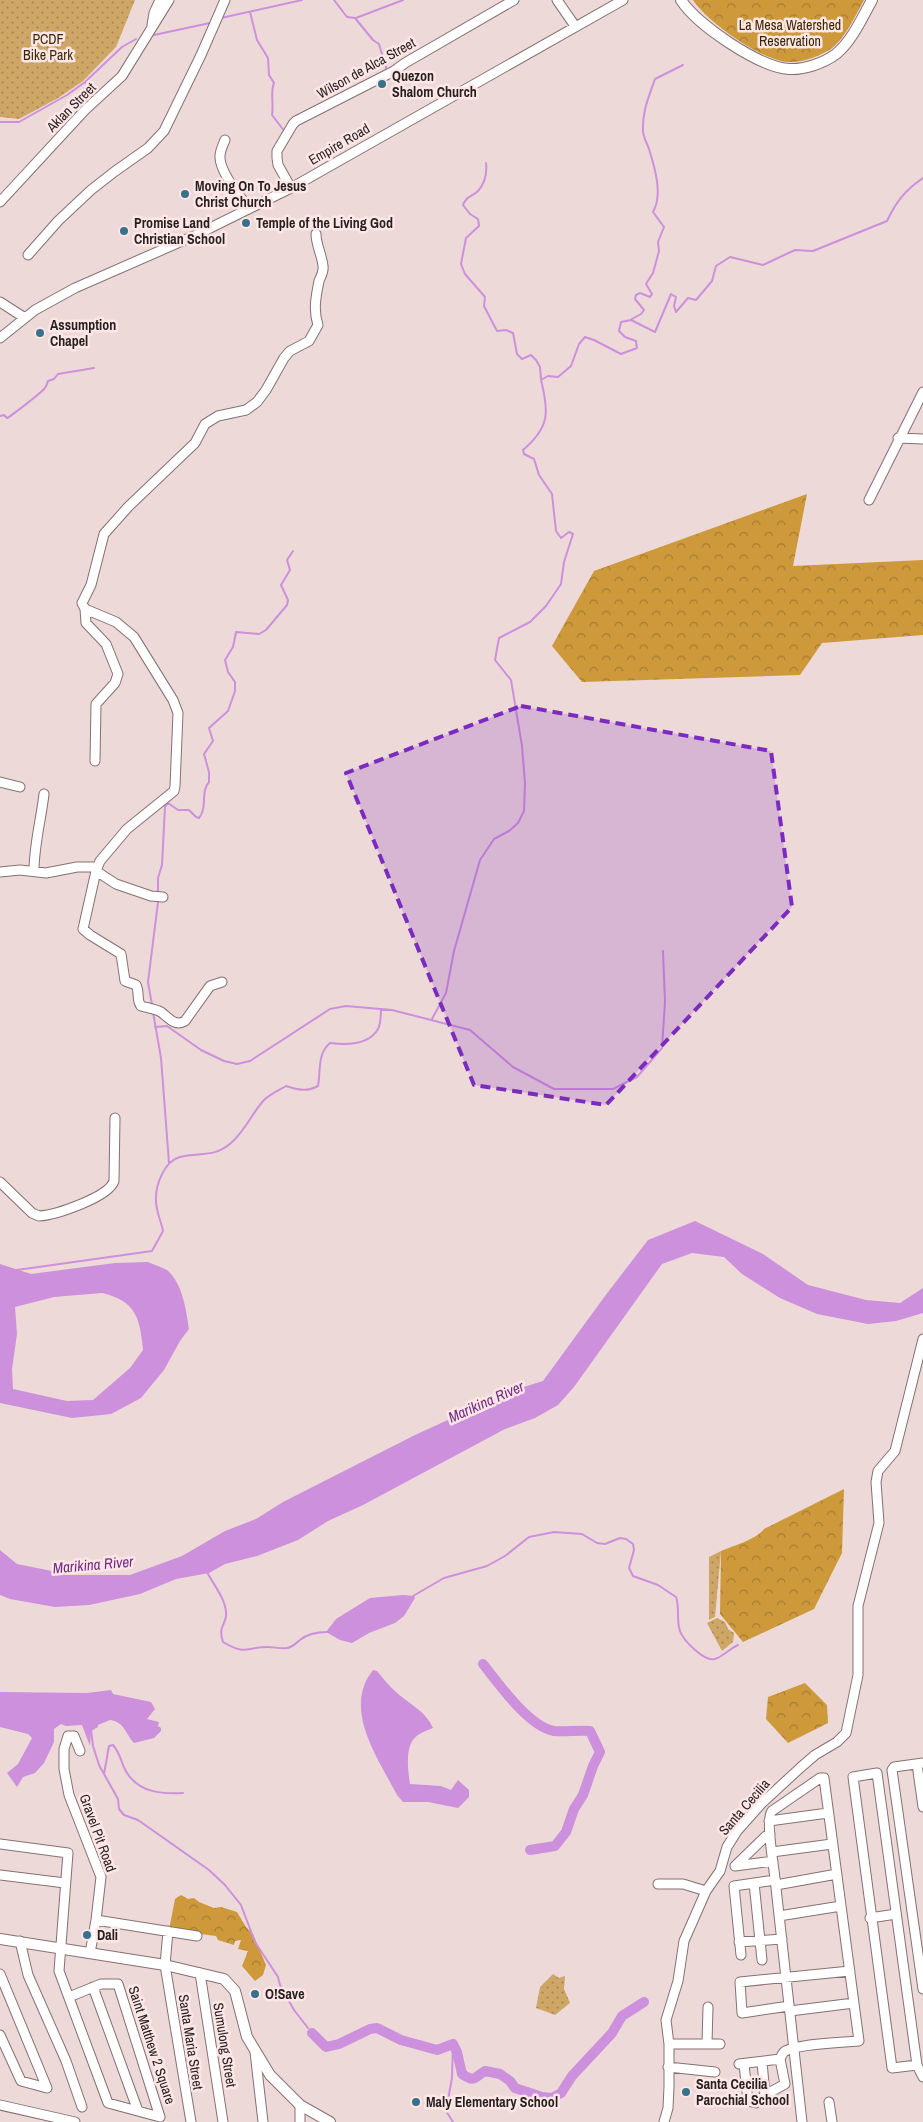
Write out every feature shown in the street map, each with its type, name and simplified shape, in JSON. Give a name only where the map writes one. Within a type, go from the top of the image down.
[{"type":"main road","points":[[681,0],[700,22],[740,49],[766,63],[790,70],[804,68],[826,60],[837,53],[847,42],[872,0]]},
{"type":"main road","points":[[0,1939],[217,1976],[230,1985],[239,2002],[247,2037],[255,2052],[281,2088],[300,2105],[330,2122]]},
{"type":"street","points":[[152,25],[154,13],[160,0]]},
{"type":"street","points":[[152,25],[159,18],[169,0]]},
{"type":"street","points":[[28,255],[58,221],[92,190],[152,144],[164,131],[225,0]]},
{"type":"street","name":"Wilson de Alca Street","points":[[291,188],[278,166],[277,151],[296,121],[394,71],[514,0]]},
{"type":"street","points":[[557,0],[575,26]]},
{"type":"street","name":"Empire Road","points":[[0,338],[35,310],[75,288],[196,235],[291,188],[623,0]]},
{"type":"street","name":"Aklan Street","points":[[0,202],[69,127],[122,76],[152,25]]},
{"type":"street","points":[[225,140],[220,156],[221,164],[232,185],[249,208]]},
{"type":"street","points":[[95,761],[96,704],[115,683],[118,674],[106,644],[86,623],[85,609],[82,603],[91,585],[104,534],[128,507],[195,443],[205,424],[218,416],[246,410],[257,402],[290,351],[309,341],[318,325],[315,307],[320,279],[323,273],[316,234]]},
{"type":"street","points":[[0,302],[25,318]]},
{"type":"street","points":[[869,500],[898,438],[923,392]]},
{"type":"street","points":[[898,438],[923,439]]},
{"type":"street","points":[[85,609],[116,622],[134,637],[173,700],[178,713],[175,753],[176,786],[174,791],[127,829],[100,861],[96,869],[83,929],[121,954],[125,980],[138,988],[138,1001],[141,1006],[153,1009],[175,1023],[180,1024],[185,1021],[194,1011],[210,986],[222,982]]},
{"type":"street","points":[[0,782],[20,787]]},
{"type":"street","points":[[34,871],[34,854],[42,819],[44,794]]},
{"type":"street","points":[[0,872],[34,871],[46,873],[77,867],[96,869],[116,884],[151,896],[163,897]]},
{"type":"street","points":[[0,1182],[32,1213],[39,1216],[80,1204],[105,1193],[112,1188],[114,1181],[115,1118]]},
{"type":"street","name":"Santa Cecilia","points":[[664,2122],[668,2108],[669,2044],[666,2020],[678,1981],[684,1941],[706,1891],[720,1871],[727,1847],[737,1831],[760,1804],[815,1755],[837,1742],[846,1733],[858,1675],[858,1606],[879,1523],[876,1482],[878,1471],[895,1451],[923,1339]]},
{"type":"street","name":"Gravel Pit Road","points":[[80,1751],[72,1735],[67,1738],[64,1752],[64,1770],[70,1794],[101,1877],[90,1953]]},
{"type":"street","points":[[923,1807],[920,1764],[894,1767],[892,1770],[923,1989]]},
{"type":"street","points":[[917,2065],[892,2068],[870,1918],[853,1777],[877,1773],[917,2065],[923,2077]]},
{"type":"street","points":[[780,2059],[786,2084],[765,2095],[756,2103],[748,2101],[742,2064],[780,2059],[786,2051],[794,2049],[831,2042],[859,2041],[824,1778],[822,1777],[771,1812],[769,1821],[789,2009],[794,2049],[802,2122]]},
{"type":"street","points":[[769,1821],[828,1813]]},
{"type":"street","points":[[770,1834],[735,1866],[832,1844]]},
{"type":"street","name":"Saint Matthew 2 Square","points":[[0,1844],[68,1853],[59,1971],[69,1998],[108,2103],[160,2117],[118,1984],[101,1984],[69,1998]]},
{"type":"street","points":[[741,1955],[734,1886],[837,1874]]},
{"type":"street","points":[[0,1876],[65,1883]]},
{"type":"street","points":[[754,1883],[762,1960]]},
{"type":"street","points":[[658,1884],[686,1884],[706,1891]]},
{"type":"street","points":[[779,1916],[841,1906]]},
{"type":"street","points":[[870,1918],[896,1914]]},
{"type":"street","points":[[96,1920],[198,1936]]},
{"type":"street","name":"Santa Maria Street","points":[[168,1931],[165,1966],[190,2122]]},
{"type":"street","points":[[739,1942],[782,1939]]},
{"type":"street","points":[[20,1941],[28,1975],[66,2061],[82,2107]]},
{"type":"street","points":[[850,1971],[786,1979],[740,1982],[742,2013],[854,2003]]},
{"type":"street","name":"Sumulong Street","points":[[200,1973],[223,2122]]},
{"type":"street","points":[[0,1974],[47,2088],[21,2081],[0,2035]]},
{"type":"street","points":[[93,1987],[138,2110]]},
{"type":"street","points":[[708,2007],[708,2043]]},
{"type":"street","points":[[669,2044],[720,2044]]},
{"type":"street","points":[[255,2052],[263,2122]]},
{"type":"street","points":[[762,2062],[765,2095]]},
{"type":"street","points":[[668,2067],[715,2072]]},
{"type":"street","points":[[829,2102],[832,2122]]},
{"type":"street","points":[[0,2105],[75,2122]]},
{"type":"street","points":[[300,2105],[300,2122]]},
{"type":"highlighted area","points":[[521,706],[771,751],[792,907],[606,1105],[474,1085],[346,773]]},
{"type":"green space","name":"PCDF Bike Park","points":[[0,0],[135,0],[116,47],[83,81],[58,98],[19,119],[0,117]]},
{"type":"green space","name":"La Mesa Watershed Reservation","points":[[693,0],[864,0],[846,32],[832,48],[811,58],[788,62],[764,55],[722,29]]},
{"type":"green space","points":[[807,494],[793,566],[923,560],[923,635],[822,643],[800,675],[582,682],[552,646],[594,571]]},
{"type":"green space","points":[[844,1489],[842,1553],[814,1609],[743,1642],[720,1614],[721,1551],[750,1539],[761,1533],[764,1529]]},
{"type":"green space","points":[[721,1551],[715,1617],[709,1620],[709,1557]]},
{"type":"green space","points":[[717,1618],[725,1622],[728,1629],[734,1633],[733,1642],[722,1651],[707,1623]]},
{"type":"green space","points":[[805,1683],[827,1705],[828,1723],[788,1743],[766,1719],[768,1697]]},
{"type":"green space","points":[[181,1895],[188,1899],[194,1898],[214,1908],[221,1907],[237,1912],[246,1927],[253,1934],[266,1965],[263,1975],[255,1981],[242,1966],[248,1951],[238,1949],[241,1940],[235,1941],[234,1945],[218,1940],[216,1936],[169,1930],[175,1899]]},
{"type":"green space","points":[[553,1974],[559,1978],[565,1976],[564,1989],[570,2003],[555,2015],[536,2008],[540,1987]]},
{"type":"shaded area","points":[[695,1221],[763,1254],[808,1285],[866,1300],[900,1303],[923,1288],[923,1313],[896,1321],[868,1324],[817,1314],[780,1298],[742,1274],[724,1257],[692,1253],[662,1264],[574,1387],[558,1405],[535,1418],[505,1429],[363,1505],[328,1521],[298,1540],[257,1556],[225,1564],[209,1573],[176,1579],[140,1594],[89,1605],[55,1607],[10,1599],[0,1595],[0,1550],[17,1564],[72,1575],[130,1575],[182,1556],[225,1531],[256,1519],[283,1502],[415,1435],[511,1391],[543,1381],[648,1240]]},
{"type":"shaded area","points":[[148,1262],[167,1270],[177,1282],[187,1314],[189,1329],[164,1370],[141,1398],[111,1414],[72,1418],[0,1403],[0,1264],[31,1274],[115,1263]],"holes":[[[102,1293],[113,1296],[129,1306],[138,1320],[143,1350],[130,1368],[93,1400],[67,1401],[13,1389],[12,1369],[17,1334],[15,1307],[54,1297]]]},
{"type":"shaded area","points":[[414,1596],[415,1598],[404,1616],[395,1623],[369,1633],[352,1643],[340,1640],[326,1632],[336,1619],[370,1598]]},
{"type":"shaded area","points":[[373,1670],[377,1671],[393,1690],[422,1712],[433,1728],[418,1735],[411,1744],[408,1758],[410,1784],[441,1786],[451,1790],[458,1780],[469,1790],[469,1797],[458,1808],[428,1802],[403,1802],[397,1795],[373,1749],[362,1717],[361,1701],[364,1685]]},
{"type":"shaded area","points":[[111,1690],[113,1694],[151,1702],[155,1709],[147,1719],[159,1722],[158,1726],[161,1728],[161,1731],[154,1738],[134,1743],[119,1723],[110,1720],[98,1725],[98,1727],[91,1731],[90,1746],[82,1725],[66,1726],[61,1724],[54,1729],[54,1742],[44,1763],[35,1773],[23,1777],[17,1787],[7,1773],[18,1764],[32,1738],[28,1734],[0,1727],[0,1692],[87,1693]]},
{"type":"waterway","points":[[221,18],[302,0]]},
{"type":"waterway","points":[[334,0],[347,17],[355,18],[373,40],[379,44],[387,71]]},
{"type":"waterway","points":[[356,18],[403,0]]},
{"type":"waterway","points":[[250,12],[257,40],[268,58],[269,75],[274,83],[272,90],[272,115],[285,132]]},
{"type":"waterway","points":[[154,35],[210,23]]},
{"type":"waterway","points":[[0,122],[19,122],[67,95],[85,82],[122,47],[136,39]]},
{"type":"waterway","points":[[632,319],[644,310],[635,299],[636,295],[640,293],[650,297],[652,294],[646,284],[653,273],[659,251],[658,242],[664,227],[653,212],[658,190],[654,164],[643,133],[645,111],[655,79],[683,65]]},
{"type":"waterway","points":[[86,83],[99,91]]},
{"type":"waterway","points":[[486,163],[486,174],[482,185],[463,205],[470,214],[478,219],[479,226],[466,238],[461,264],[465,274],[485,297],[484,306],[497,331],[506,330],[513,333],[517,354],[522,359],[531,355],[536,360],[540,367],[541,379]]},
{"type":"waterway","points":[[432,1019],[446,993],[454,951],[480,860],[494,839],[509,831],[518,823],[524,811],[525,783],[522,746],[511,680],[495,660],[499,638],[530,622],[546,606],[561,584],[564,562],[573,534],[569,532],[561,538],[556,531],[552,494],[539,475],[534,459],[524,454],[523,450],[532,442],[543,426],[546,410],[541,380],[548,376],[558,377],[571,366],[579,344],[585,337],[621,354],[637,348],[636,341],[625,337],[619,331],[621,322],[631,320],[655,332],[671,294],[676,297],[674,306],[676,312],[688,298],[696,300],[712,281],[716,266],[730,257],[763,265],[795,250],[813,251],[887,221],[902,197],[923,178]]},
{"type":"waterway","points":[[0,416],[4,415],[7,418],[13,414],[43,390],[48,381],[54,379],[58,374],[94,368]]},
{"type":"waterway","points":[[158,895],[158,878],[162,865],[165,807],[168,803],[178,810],[189,810],[199,818],[202,814],[205,790],[209,782],[209,772],[204,754],[213,741],[209,728],[228,711],[235,691],[235,682],[228,672],[225,660],[233,647],[236,632],[259,634],[266,630],[287,605],[288,600],[281,585],[290,570],[287,560],[293,551]]},
{"type":"waterway","points":[[152,1005],[148,982],[158,902]]},
{"type":"waterway","points":[[155,1027],[167,1026],[201,1050],[224,1061],[237,1064],[250,1061],[330,1009],[346,1006],[392,1010],[470,1030],[513,1067],[554,1089],[613,1089],[637,1077],[662,1048],[665,1002],[663,951]]},
{"type":"waterway","points":[[17,1270],[152,1251],[163,1231],[156,1205],[157,1188],[169,1163],[180,1157],[212,1153],[225,1148],[240,1133],[264,1100],[286,1086],[302,1090],[318,1086],[321,1057],[326,1047],[330,1043],[350,1044],[369,1038],[379,1027],[381,1009]]},
{"type":"waterway","points":[[153,1012],[161,1058],[169,1163]]},
{"type":"waterway","points":[[413,1596],[444,1578],[487,1566],[505,1556],[529,1537],[554,1532],[582,1534],[597,1543],[605,1544],[620,1538],[626,1539],[633,1544],[634,1550],[629,1568],[633,1576],[658,1585],[676,1597],[680,1631],[694,1650],[705,1657],[715,1659],[738,1645]]},
{"type":"waterway","points":[[207,1572],[225,1607],[226,1619],[221,1632],[223,1642],[237,1649],[246,1650],[260,1647],[287,1648],[310,1634],[328,1632]]},
{"type":"waterway","points":[[483,1664],[506,1693],[535,1722],[544,1728],[554,1731],[590,1731],[600,1752],[583,1795],[574,1809],[566,1832],[555,1846],[530,1850]]},
{"type":"waterway","points":[[91,1729],[93,1746],[99,1765],[118,1799],[119,1809],[124,1815],[138,1820],[209,1870],[225,1885],[241,1905],[255,1942],[278,1977],[280,1985],[294,2010],[308,2028]]},
{"type":"waterway","points":[[104,1774],[109,1746],[113,1745],[127,1773],[138,1785],[152,1791],[183,1793]]},
{"type":"waterway","points":[[312,2033],[326,2047],[339,2044],[370,2029],[377,2028],[401,2040],[437,2050],[453,2044],[457,2052],[462,2074],[467,2077],[472,2079],[485,2071],[500,2074],[510,2081],[515,2088],[542,2097],[552,2098],[561,2093],[572,2076],[612,2033],[622,2016],[644,2002]]},
{"type":"waterway","points":[[453,2044],[452,2078],[446,2111],[453,2122]]},
{"type":"place","name":"Quezon Shalom Church","points":[[382,84]]},
{"type":"place","name":"Moving On To Jesus Christ Church","points":[[185,194]]},
{"type":"place","name":"Temple of the Living God","points":[[246,223]]},
{"type":"place","name":"Promise Land Christian School","points":[[124,231]]},
{"type":"place","name":"Assumption Chapel","points":[[40,333]]},
{"type":"place","name":"Dali","points":[[87,1935]]},
{"type":"place","name":"O!Save","points":[[255,1994]]},
{"type":"place","name":"Santa Cecilia Parochial School","points":[[686,2092]]},
{"type":"place","name":"Maly Elementary School","points":[[416,2102]]},
{"type":"water label","name":"Marikina River","points":[[486,1402]]},
{"type":"water label","name":"Marikina River","points":[[93,1565]]}]
